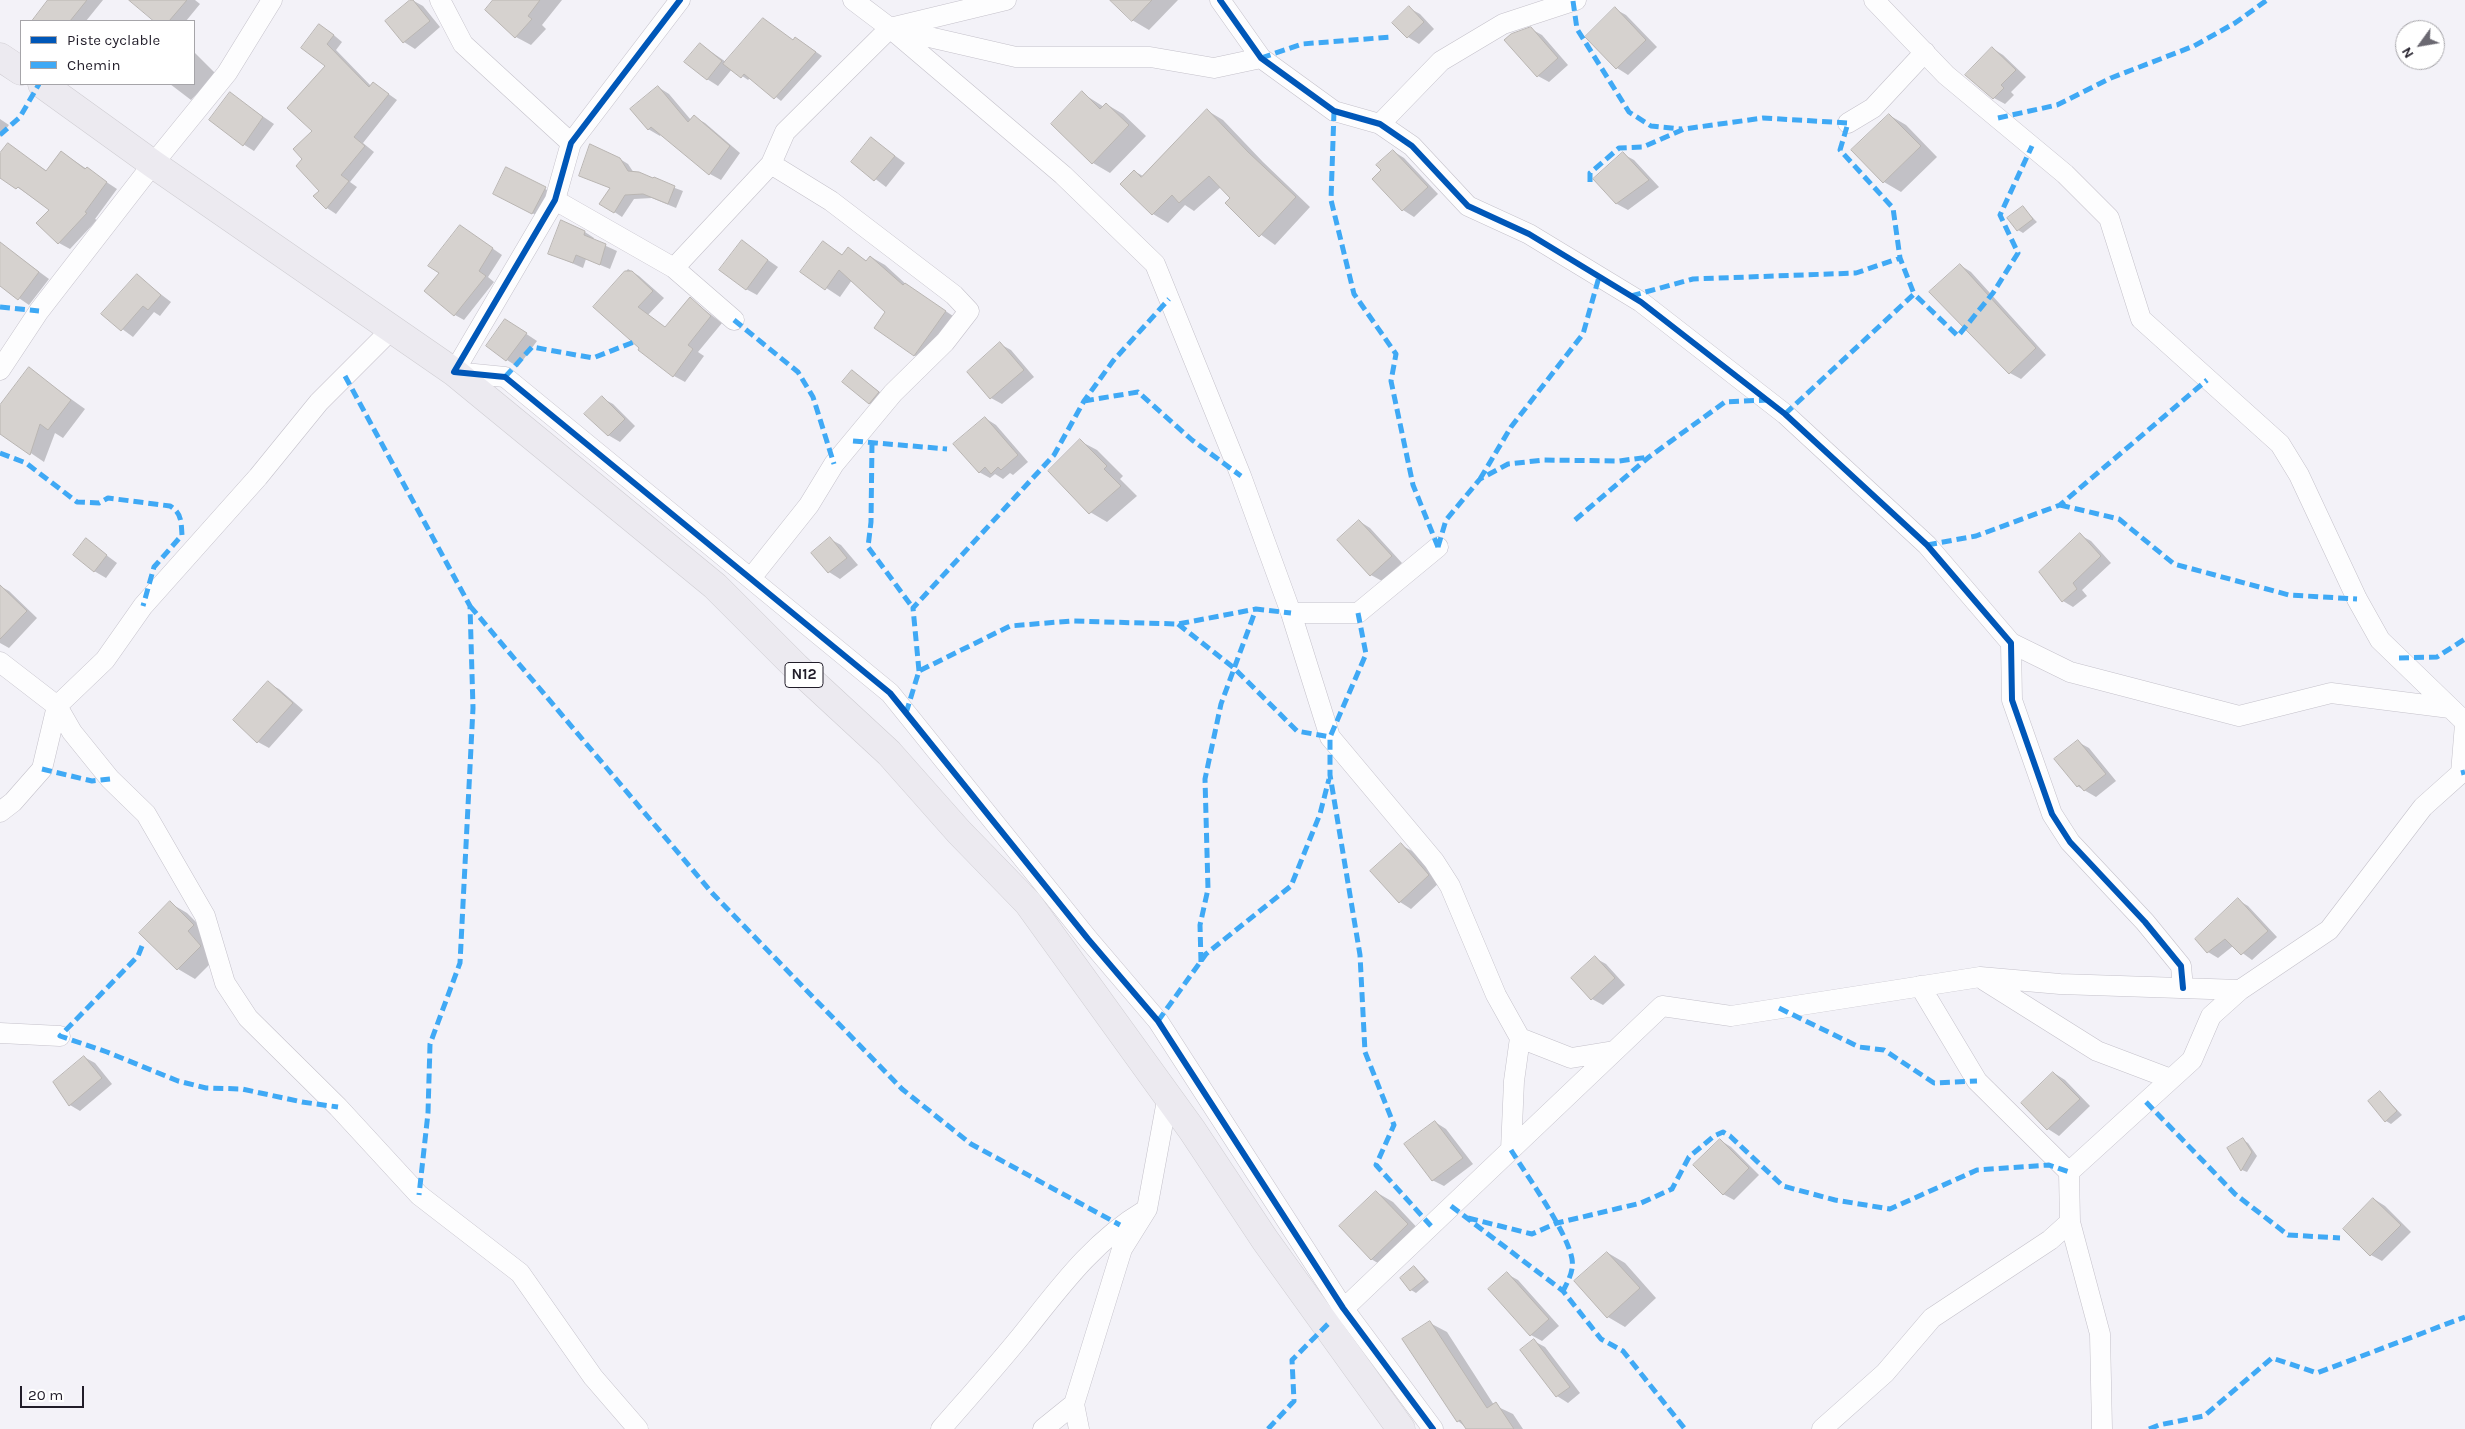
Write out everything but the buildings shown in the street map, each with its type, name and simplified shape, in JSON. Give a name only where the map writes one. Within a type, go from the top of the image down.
[{"type":"main road","points":[[0,57],[20,69]]},
{"type":"main road","name":"N12","points":[[43,85],[153,164],[454,372],[715,586],[796,667],[890,753],[959,832],[1028,903],[1168,1095],[1265,1240],[1336,1316],[1401,1429]]},
{"type":"street","points":[[0,370],[40,311],[153,164],[227,73],[272,0]]},
{"type":"street","points":[[440,0],[463,44],[571,143]]},
{"type":"street","points":[[680,0],[571,143],[555,200],[454,372],[504,377],[890,693],[1088,939],[1158,1021],[1336,1316],[1433,1429]]},
{"type":"street","points":[[853,0],[890,28],[1063,175],[1155,264],[1242,476],[1291,613],[1330,737],[1434,861],[1450,886],[1496,995],[1520,1038],[1514,1081],[1511,1150]]},
{"type":"street","points":[[674,268],[772,164],[785,132],[890,28],[974,3],[1006,0]]},
{"type":"street","points":[[1220,0],[1261,58],[1334,110],[1380,124],[1412,146],[1468,206],[1529,234],[1641,302],[1785,414],[1927,545],[2011,643],[2070,672],[2240,716],[2331,693],[2450,708]]},
{"type":"street","points":[[1380,124],[1442,61],[1503,24],[1576,0]]},
{"type":"street","points":[[1874,0],[1946,74],[2065,174],[2109,218],[2142,319],[2280,444],[2299,475],[2357,599],[2380,640],[2465,723],[2461,773],[2423,807],[2329,930],[2240,990],[2211,1016],[2192,1060],[2069,1172]]},
{"type":"street","points":[[890,28],[1016,57],[1150,57],[1214,68],[1261,58]]},
{"type":"street","points":[[1848,123],[1873,108],[1925,52]]},
{"type":"street","points":[[751,578],[809,505],[834,464],[893,393],[945,342],[969,311],[954,295],[831,201],[772,164]]},
{"type":"street","points":[[555,200],[674,268],[734,320]]},
{"type":"street","points":[[0,812],[13,802],[42,769],[57,706],[105,660],[142,606],[258,477],[319,402],[391,330]]},
{"type":"street","points":[[1291,613],[1358,613],[1438,547]]},
{"type":"street","points":[[2011,643],[2012,700],[2052,814],[2070,842],[2145,922],[2181,966],[2183,988]]},
{"type":"street","points":[[0,662],[57,706],[72,732],[110,778],[146,814],[205,916],[225,983],[248,1018],[338,1107],[419,1195],[520,1273],[593,1377],[638,1429]]},
{"type":"street","points":[[1336,1316],[1662,1006],[1731,1016],[1980,977],[2060,984],[2240,990]]},
{"type":"street","points":[[1980,977],[2098,1050],[2171,1079]]},
{"type":"street","points":[[1920,986],[1977,1081],[2069,1172],[2070,1222],[2100,1334],[2102,1429]]},
{"type":"street","points":[[0,1033],[60,1036]]},
{"type":"street","points":[[1520,1038],[1570,1058],[1614,1052]]},
{"type":"street","points":[[1079,1429],[1074,1404],[1122,1249],[1148,1209],[1168,1095]]},
{"type":"street","points":[[941,1429],[1000,1361],[1084,1258],[1120,1225],[1148,1209]]},
{"type":"street","points":[[1822,1429],[1885,1373],[1932,1318],[2050,1240],[2070,1222]]},
{"type":"street","points":[[1043,1429],[1074,1404]]},
{"type":"marked path","points":[[1998,118],[2057,105],[2111,78],[2194,46],[2235,23],[2267,0]]},
{"type":"marked path","points":[[1573,1],[1577,29],[1629,112],[1651,126],[1682,129]]},
{"type":"marked path","points":[[1261,58],[1302,44],[1391,37]]},
{"type":"marked path","points":[[0,135],[20,117],[38,85]]},
{"type":"marked path","points":[[1334,111],[1331,200],[1354,294],[1396,354],[1391,381],[1413,485],[1438,547]]},
{"type":"marked path","points":[[1590,182],[1590,173],[1619,148],[1643,147],[1684,129],[1763,118],[1848,123],[1840,150],[1893,208],[1900,258]]},
{"type":"marked path","points":[[1785,414],[1914,294],[1958,336],[1993,293],[2018,253],[2000,215],[2032,146]]},
{"type":"marked path","points":[[1631,296],[1693,279],[1856,273],[1900,258],[1914,294]]},
{"type":"marked path","points":[[1480,479],[1511,427],[1583,334],[1599,277]]},
{"type":"marked path","points":[[919,671],[913,608],[1054,455],[1084,401],[1113,361],[1169,299]]},
{"type":"marked path","points":[[0,307],[39,311]]},
{"type":"marked path","points":[[734,320],[798,372],[813,397],[834,464]]},
{"type":"marked path","points":[[505,377],[532,347],[593,358],[634,342]]},
{"type":"marked path","points":[[345,376],[470,606],[473,708],[460,963],[430,1044],[428,1113],[419,1195]]},
{"type":"marked path","points":[[1927,545],[1976,536],[2060,505],[2207,380]]},
{"type":"marked path","points":[[1084,401],[1138,392],[1192,440],[1241,476]]},
{"type":"marked path","points":[[1575,520],[1649,457],[1725,402],[1767,400]]},
{"type":"marked path","points":[[853,441],[947,449]]},
{"type":"marked path","points":[[872,443],[871,522],[868,547],[913,608]]},
{"type":"marked path","points":[[0,453],[26,463],[77,502],[99,503],[108,498],[170,506],[177,512],[180,518],[182,535],[154,567],[143,606]]},
{"type":"marked path","points":[[1438,547],[1446,520],[1480,479],[1508,464],[1544,460],[1619,461],[1649,457]]},
{"type":"marked path","points":[[2060,505],[2119,519],[2174,564],[2289,595],[2357,599]]},
{"type":"marked path","points":[[470,606],[713,894],[902,1089],[971,1144],[1120,1225]]},
{"type":"marked path","points":[[906,713],[919,671],[1010,626],[1071,621],[1178,624],[1256,609]]},
{"type":"marked path","points":[[1201,962],[1200,925],[1208,889],[1205,779],[1221,704],[1256,609],[1291,613]]},
{"type":"marked path","points":[[1358,613],[1366,654],[1330,737],[1330,775],[1360,955],[1365,1052],[1394,1125],[1376,1165],[1431,1226]]},
{"type":"marked path","points":[[1178,624],[1234,668],[1297,731],[1330,737]]},
{"type":"marked path","points":[[2399,658],[2437,657],[2465,639]]},
{"type":"marked path","points":[[42,769],[92,781],[110,779]]},
{"type":"marked path","points":[[2461,773],[2465,772]]},
{"type":"marked path","points":[[1158,1021],[1206,954],[1291,886],[1320,814],[1329,779]]},
{"type":"marked path","points":[[142,946],[138,956],[60,1036],[107,1052],[178,1081],[206,1088],[242,1089],[302,1102],[338,1107]]},
{"type":"marked path","points":[[1779,1008],[1859,1047],[1884,1050],[1934,1083],[1977,1081]]},
{"type":"marked path","points":[[2146,1102],[2235,1194],[2288,1235],[2340,1238]]},
{"type":"marked path","points":[[1468,1218],[1532,1234],[1557,1223],[1641,1203],[1672,1189],[1689,1157],[1714,1136],[1723,1132],[1730,1136],[1783,1186],[1835,1200],[1890,1209],[1977,1170],[2049,1165],[2069,1172]]},
{"type":"marked path","points":[[1511,1150],[1555,1219],[1569,1247],[1572,1268],[1563,1291]]},
{"type":"marked path","points":[[1451,1206],[1563,1291],[1601,1339],[1623,1351],[1685,1429]]},
{"type":"marked path","points":[[2149,1429],[2159,1425],[2204,1416],[2272,1358],[2317,1373],[2465,1317]]},
{"type":"marked path","points":[[1268,1429],[1294,1401],[1292,1360],[1328,1324]]},
{"type":"cycle path","points":[[680,0],[571,143],[555,200],[454,372],[505,377],[890,693],[1088,939],[1158,1021],[1343,1308],[1433,1429]]},
{"type":"cycle path","points":[[1220,0],[1261,58],[1334,111],[1380,124],[1412,146],[1468,206],[1529,234],[1641,302],[1785,414],[1927,545],[2011,643],[2012,700],[2052,814],[2070,842],[2145,922],[2181,966],[2183,988]]}]
